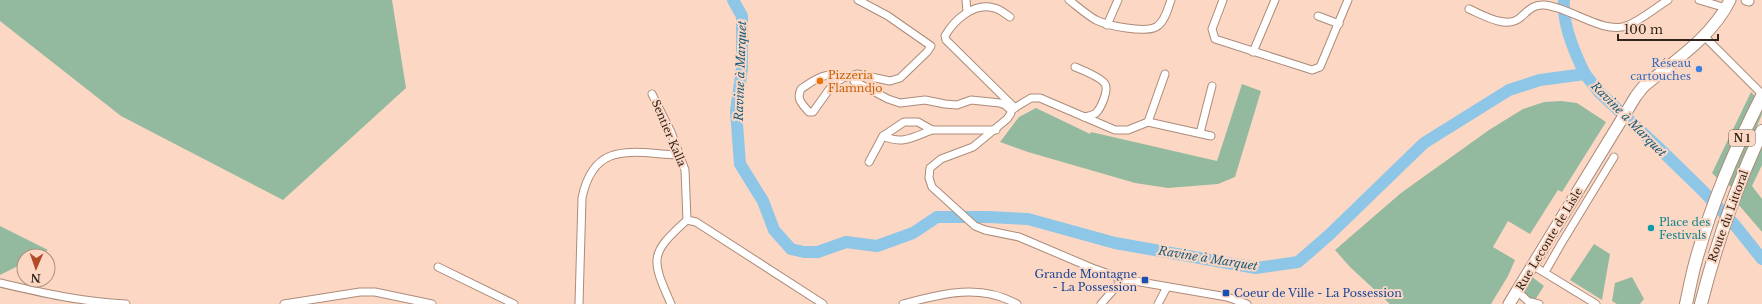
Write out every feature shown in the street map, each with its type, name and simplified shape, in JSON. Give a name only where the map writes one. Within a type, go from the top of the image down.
[{"type":"highway","name":"Route du Littoral","points":[[1686,304],[1698,251],[1724,180],[1762,95]]},
{"type":"highway","name":"Route du Littoral","points":[[1701,304],[1712,262],[1737,189],[1762,131]]},
{"type":"main road","name":"Rue Leconte de Lisle","points":[[1509,304],[1636,96],[1643,87],[1704,36],[1717,21],[1728,4]]},
{"type":"street","points":[[843,78],[834,75],[825,75],[817,78],[801,89],[799,97],[800,101],[809,112],[813,112],[833,84],[843,78],[858,74],[890,81],[900,78],[928,52],[931,46],[888,16],[858,0]]},
{"type":"street","points":[[966,0],[967,12]]},
{"type":"street","points":[[1069,0],[1096,20],[1107,25],[1145,30],[1156,27],[1163,19],[1171,0]]},
{"type":"street","points":[[1107,25],[1118,0]]},
{"type":"street","points":[[1223,0],[1212,29],[1215,39],[1307,70],[1320,67],[1348,0]]},
{"type":"street","points":[[1253,52],[1275,0]]},
{"type":"street","points":[[1469,9],[1506,22],[1520,18],[1526,11],[1535,6],[1544,5],[1568,10],[1600,25],[1620,27],[1628,25],[1668,0]]},
{"type":"street","points":[[1699,0],[1728,4]]},
{"type":"street","points":[[1010,17],[993,7],[986,7],[967,12],[945,36],[946,40],[1013,109]]},
{"type":"street","points":[[1318,16],[1339,24]]},
{"type":"street","points":[[1704,36],[1762,95]]},
{"type":"street","points":[[1075,67],[1105,83],[1106,87],[1102,102],[1097,112],[1084,117]]},
{"type":"street","points":[[1148,122],[1165,74]]},
{"type":"street","points":[[853,76],[854,81],[861,86],[895,102],[907,103],[931,100],[952,105],[970,100],[1000,103],[1013,109]]},
{"type":"street","points":[[1200,133],[1212,86]]},
{"type":"street","name":"Sentier Kalla","points":[[652,94],[671,132],[678,155],[685,170],[687,220]]},
{"type":"street","points":[[1211,136],[1148,122],[1122,131],[1115,130],[1040,98],[1031,98],[1013,109],[1010,117],[996,130],[973,147],[941,159],[930,168],[928,178],[932,187],[946,200],[975,226],[985,230],[1019,237],[1092,268],[1123,279],[1227,297],[1247,304]]},
{"type":"street","points":[[869,162],[883,136],[899,124],[911,121],[918,122],[932,130]]},
{"type":"street","points":[[883,136],[900,141],[932,130],[996,130]]},
{"type":"street","points":[[579,304],[582,198],[584,189],[593,170],[603,158],[617,153],[678,155]]},
{"type":"street","points":[[1545,272],[1614,158]]},
{"type":"street","points":[[671,304],[658,273],[656,261],[659,251],[664,243],[687,220],[696,222],[823,304]]},
{"type":"street","points":[[1532,265],[1596,304]]},
{"type":"street","points":[[438,267],[514,304]]},
{"type":"street","points":[[1101,304],[1123,279]]},
{"type":"street","points":[[0,283],[60,297],[98,303],[126,304]]},
{"type":"street","points":[[1158,304],[1167,287]]},
{"type":"street","points":[[903,304],[951,292],[976,291],[992,294],[1017,304]]},
{"type":"street","points":[[1516,291],[1528,303],[1532,302],[1539,304]]},
{"type":"street","points":[[284,304],[360,292],[375,292],[432,304]]},
{"type":"green space","points":[[0,0],[392,0],[406,88],[283,200],[121,116],[0,21]]},
{"type":"green space","points":[[1242,84],[1261,91],[1235,177],[1218,184],[1168,188],[1135,183],[1028,152],[1000,142],[1019,117],[1036,108],[1090,134],[1091,132],[1217,161]]},
{"type":"green space","points":[[1751,92],[1755,96],[1717,178],[1712,173]]},
{"type":"green space","points":[[1561,101],[1577,103],[1606,122],[1562,192],[1558,190],[1530,234],[1508,221],[1493,247],[1515,260],[1508,276],[1491,304],[1390,304],[1350,267],[1335,250],[1401,193],[1489,130],[1523,109],[1544,102]]},
{"type":"green space","points":[[1762,105],[1762,114],[1732,187],[1727,184]]},
{"type":"green space","points":[[1762,141],[1762,165],[1752,186],[1762,199],[1762,232],[1738,204]]},
{"type":"green space","points":[[0,226],[44,248],[16,248],[16,267],[0,275]]},
{"type":"green space","points":[[1594,244],[1610,254],[1602,300],[1570,280]]},
{"type":"green space","points":[[1531,276],[1544,286],[1535,300],[1529,299],[1523,293]]},
{"type":"green space","points":[[1632,277],[1644,299],[1640,304],[1617,304],[1612,301],[1615,283]]},
{"type":"waterway","name":"Ravine à Marquet","points":[[733,0],[742,16],[742,68],[736,111],[740,164],[763,201],[774,230],[791,249],[804,252],[818,252],[846,242],[877,246],[913,233],[937,217],[988,217],[1028,219],[1115,243],[1256,268],[1298,262],[1329,235],[1424,143],[1509,90],[1540,80],[1585,74],[1599,92],[1702,190],[1734,224],[1762,259]]},
{"type":"waterway","points":[[1564,0],[1567,28],[1573,48],[1585,74]]},
{"type":"place","name":"Réseau cartouches","points":[[1699,69]]},
{"type":"place","name":"Pizzeria Flamndjo","points":[[820,81]]},
{"type":"place","name":"Place des Festivals","points":[[1651,228]]},
{"type":"place","name":"Grande Montagne - La Possession","points":[[1145,280]]},
{"type":"place","name":"Coeur de Ville - La Possession","points":[[1226,293]]}]
